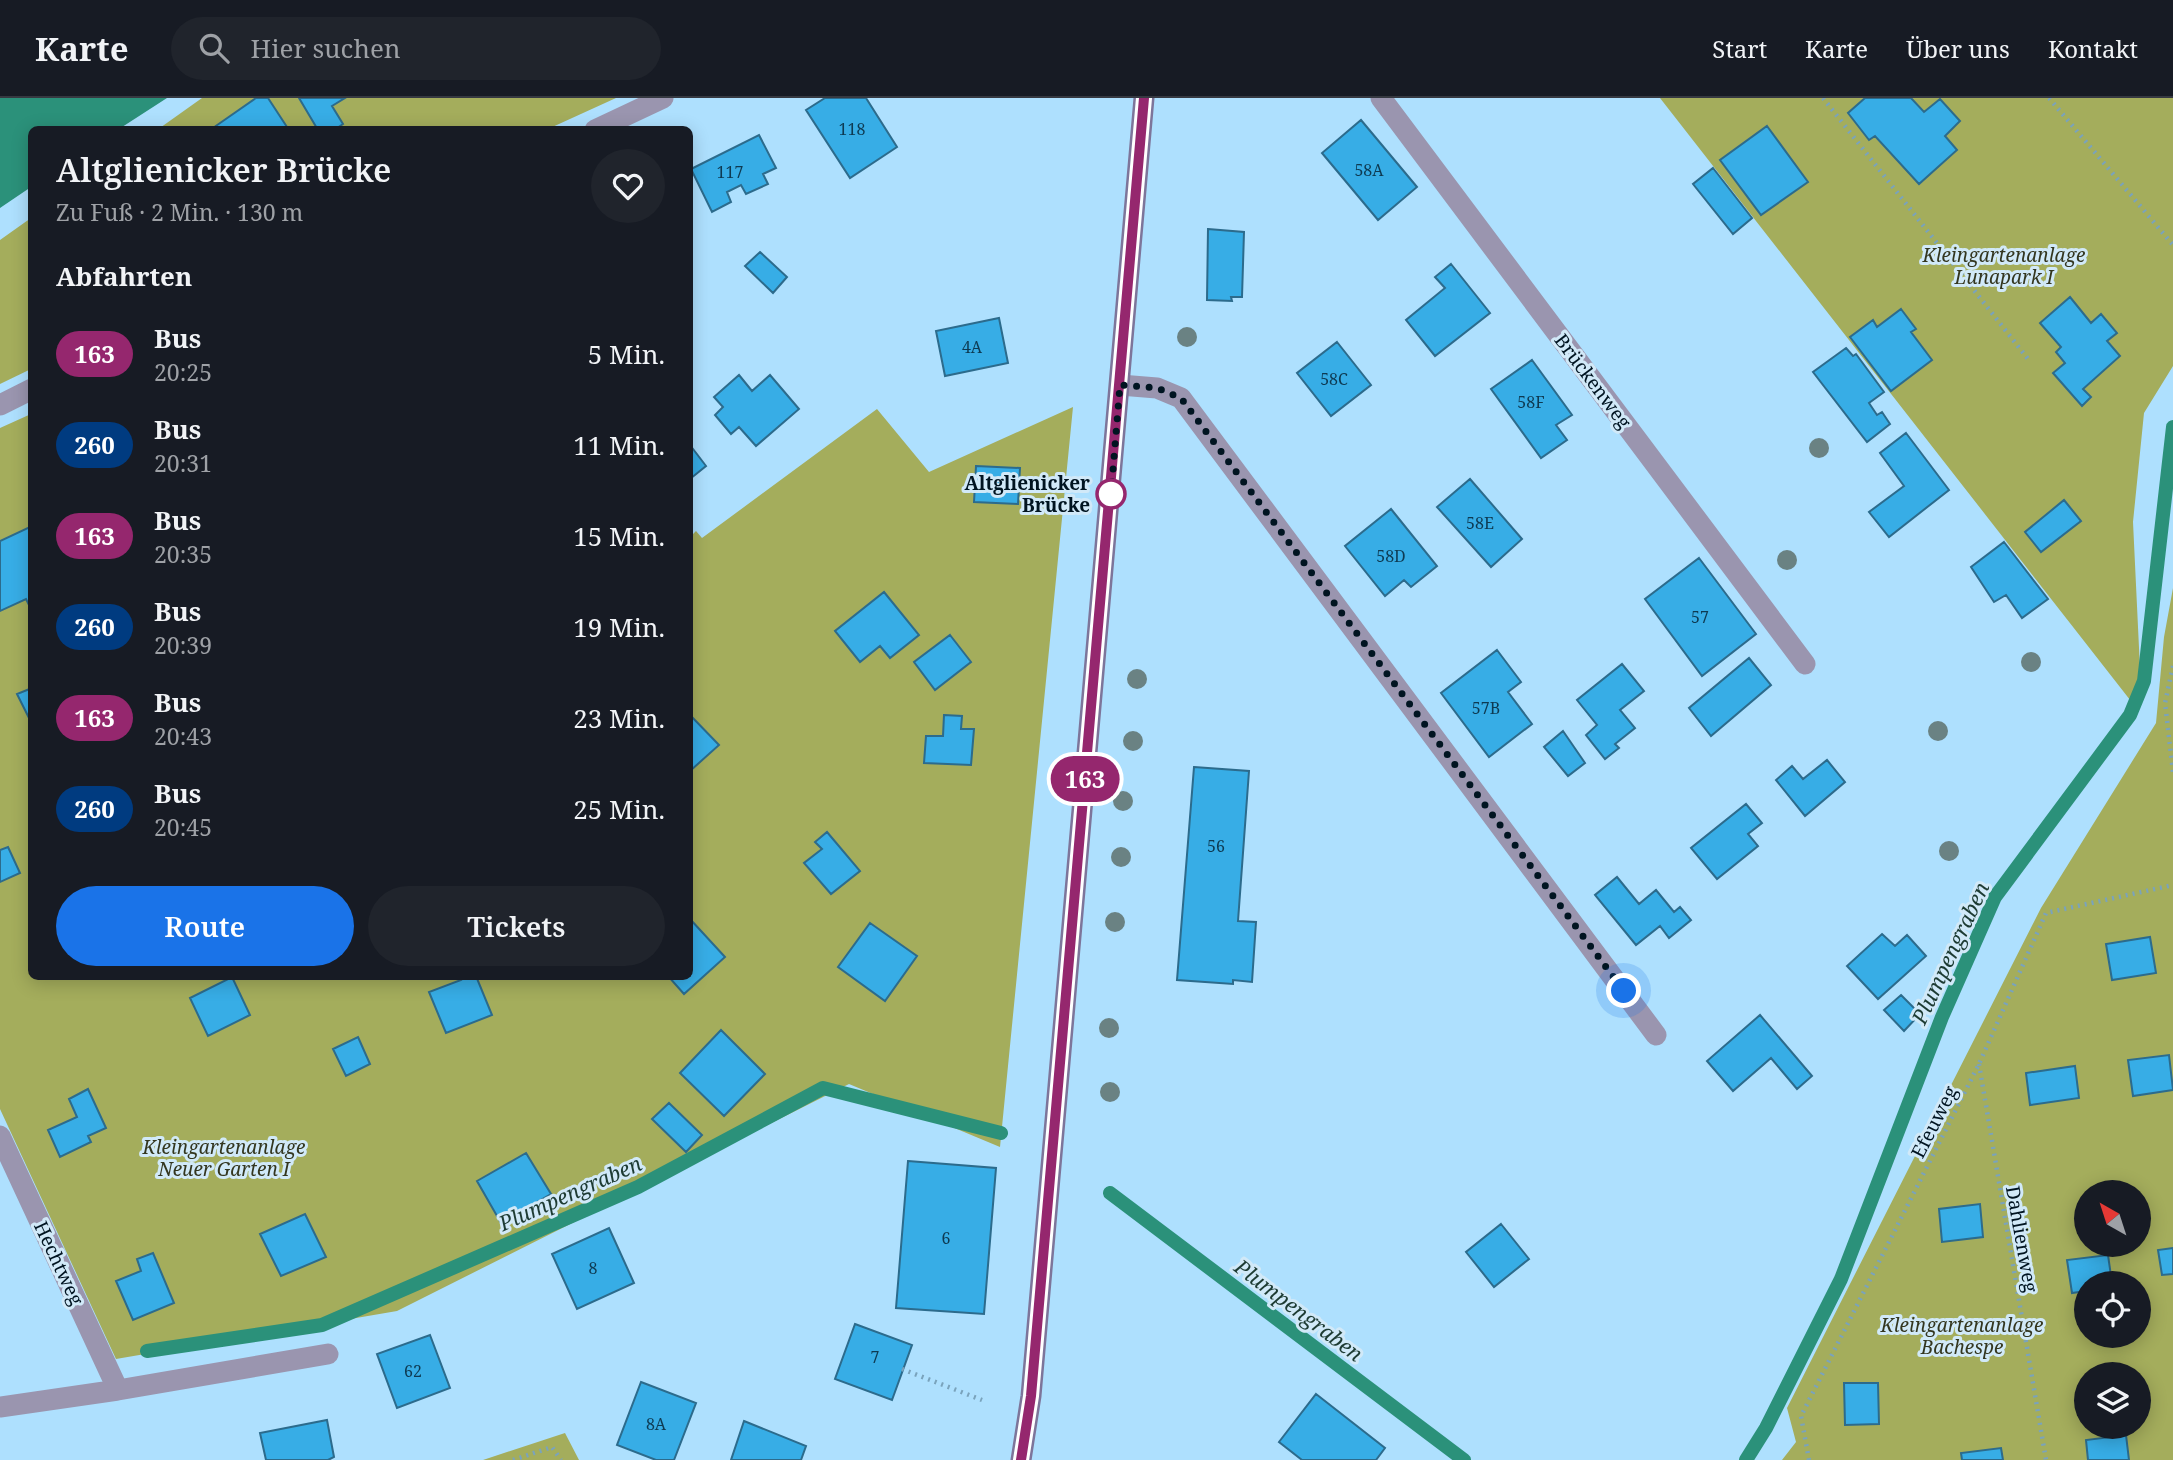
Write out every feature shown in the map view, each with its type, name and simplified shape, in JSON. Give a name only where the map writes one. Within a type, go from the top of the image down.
[{"type":"main road","points":[[1021,1460],[1031,1396],[1144,98]]},
{"type":"street","points":[[604,126],[663,98]]},
{"type":"street","name":"Brückenweg","points":[[1381,98],[1805,664]]},
{"type":"street","points":[[1120,385],[1157,388],[1181,398],[1656,1035]]},
{"type":"street","points":[[0,405],[28,392]]},
{"type":"street","name":"Hechtweg","points":[[0,1136],[118,1390]]},
{"type":"street","points":[[0,1407],[328,1354]]},
{"type":"path","points":[[1823,98],[2028,359]]},
{"type":"path","points":[[2049,98],[2141,211],[2173,245]]},
{"type":"path","points":[[2173,666],[2165,703],[2173,772]]},
{"type":"path","name":"Efeuweg","points":[[1809,1460],[1801,1416],[1979,1064],[2046,913],[2173,886]]},
{"type":"path","name":"Dahlienweg","points":[[1979,1064],[2046,1460]]},
{"type":"path","points":[[902,1369],[982,1400]]},
{"type":"path","points":[[513,1460],[552,1447],[561,1460]]},
{"type":"green space","points":[[202,98],[616,98],[555,126],[163,126]]},
{"type":"green space","name":"Kleingartenanlage Lunapark I","points":[[1660,98],[2173,98],[2173,366],[2144,413],[2133,522],[2140,669],[2134,705]]},
{"type":"green space","points":[[28,220],[28,370],[0,384],[0,240]]},
{"type":"green space","name":"Kleingartenanlage Neuer Garten I","points":[[1073,407],[1000,1147],[849,1084],[397,1311],[116,1359],[0,1109],[0,428],[28,415],[28,980],[693,980],[693,534],[696,531],[702,538],[877,409],[929,472]]},
{"type":"green space","name":"Kleingartenanlage Bachespe","points":[[2173,588],[2173,1460],[1782,1460],[1796,1442],[1787,1408],[2041,908],[2156,723],[2164,637]]},
{"type":"green space","points":[[565,1433],[579,1460],[483,1460]]},
{"type":"shaded area","points":[[0,98],[167,98],[124,126],[28,126],[28,189],[0,208]]},
{"type":"building","points":[[256,98],[268,98],[286,126],[216,126]]},
{"type":"building","points":[[299,98],[345,98],[332,106],[343,124],[316,126]]},
{"type":"building","points":[[825,98],[866,98],[897,147],[850,178],[806,110]]},
{"type":"building","points":[[1865,98],[1911,98],[1924,112],[1940,99],[1960,121],[1945,136],[1957,150],[1919,184],[1875,136],[1869,140],[1848,113]]},
{"type":"building","points":[[1361,120],[1417,187],[1378,220],[1322,153]]},
{"type":"building","points":[[1767,126],[1808,182],[1761,215],[1720,160]]},
{"type":"building","points":[[759,135],[776,168],[763,174],[768,184],[746,194],[741,185],[727,192],[731,202],[712,212],[693,168]]},
{"type":"building","points":[[1713,168],[1752,218],[1733,234],[1693,184]]},
{"type":"building","points":[[1208,229],[1244,232],[1242,297],[1231,297],[1232,301],[1207,300]]},
{"type":"building","points":[[760,252],[787,277],[773,293],[745,266]]},
{"type":"building","points":[[1451,264],[1490,313],[1435,356],[1406,320],[1445,288],[1435,277]]},
{"type":"building","points":[[2070,297],[2091,323],[2101,314],[2117,333],[2107,341],[2120,356],[2083,389],[2091,397],[2082,406],[2053,373],[2065,363],[2056,352],[2061,347],[2040,323]]},
{"type":"building","points":[[1901,309],[1916,329],[1911,332],[1932,360],[1891,391],[1850,337],[1873,320],[1877,327]]},
{"type":"building","points":[[999,318],[1008,363],[945,376],[936,331]]},
{"type":"building","points":[[1337,342],[1371,385],[1331,416],[1297,373]]},
{"type":"building","points":[[1846,348],[1853,356],[1856,354],[1884,392],[1869,403],[1877,415],[1882,412],[1890,424],[1867,442],[1813,372]]},
{"type":"building","points":[[1532,360],[1572,415],[1556,425],[1567,440],[1541,458],[1491,389]]},
{"type":"building","points":[[739,375],[752,391],[770,375],[799,409],[756,446],[739,427],[731,434],[715,415],[723,407],[714,397]]},
{"type":"building","points":[[1906,433],[1949,490],[1889,537],[1869,512],[1904,486],[1880,453]]},
{"type":"building","points":[[693,449],[706,466],[693,477]]},
{"type":"building","points":[[976,466],[1020,468],[1018,504],[974,502]]},
{"type":"building","points":[[1470,479],[1522,539],[1491,567],[1437,507]]},
{"type":"building","points":[[2064,500],[2081,521],[2041,552],[2025,532]]},
{"type":"building","points":[[1391,509],[1437,566],[1411,587],[1404,580],[1385,596],[1345,546]]},
{"type":"building","points":[[28,528],[28,603],[26,599],[0,611],[0,541]]},
{"type":"building","points":[[2004,542],[2048,599],[2022,618],[2006,595],[1994,602],[1971,567]]},
{"type":"building","points":[[1699,558],[1756,634],[1702,676],[1645,599]]},
{"type":"building","points":[[884,592],[919,635],[890,658],[880,646],[860,662],[835,631]]},
{"type":"building","points":[[950,635],[971,662],[935,690],[914,662]]},
{"type":"building","points":[[1497,650],[1521,682],[1508,692],[1532,724],[1489,757],[1441,693]]},
{"type":"building","points":[[1749,658],[1771,685],[1711,736],[1689,708]]},
{"type":"building","points":[[1622,664],[1644,691],[1620,710],[1635,728],[1615,744],[1619,748],[1605,759],[1586,735],[1597,725],[1577,700]]},
{"type":"building","points":[[28,690],[28,716],[17,694]]},
{"type":"building","points":[[944,715],[962,716],[961,729],[974,729],[971,765],[924,763],[926,736],[943,736]]},
{"type":"building","points":[[693,718],[719,745],[693,768]]},
{"type":"building","points":[[1563,731],[1585,763],[1568,776],[1544,747]]},
{"type":"building","points":[[1827,760],[1845,782],[1805,816],[1776,780],[1792,766],[1803,779]]},
{"type":"building","points":[[1194,767],[1249,771],[1238,921],[1256,922],[1252,982],[1233,980],[1233,984],[1177,980]]},
{"type":"building","points":[[1746,804],[1762,823],[1748,834],[1758,846],[1717,879],[1691,848]]},
{"type":"building","points":[[827,832],[860,871],[831,894],[804,863],[822,849],[815,842]]},
{"type":"building","points":[[8,847],[20,873],[0,882],[0,850]]},
{"type":"building","points":[[1617,877],[1639,904],[1656,890],[1674,912],[1680,907],[1691,920],[1669,938],[1660,926],[1636,945],[1595,895]]},
{"type":"building","points":[[693,922],[725,957],[684,994],[672,980],[693,980]]},
{"type":"building","points":[[870,923],[917,956],[885,1001],[838,967]]},
{"type":"building","points":[[1882,934],[1895,946],[1907,935],[1926,956],[1878,999],[1847,966]]},
{"type":"building","points":[[2150,937],[2156,973],[2112,980],[2106,944]]},
{"type":"building","points":[[226,980],[233,980],[250,1015],[208,1036],[190,998]]},
{"type":"building","points":[[461,980],[478,980],[492,1015],[446,1033],[429,992]]},
{"type":"building","points":[[1901,995],[1920,1014],[1904,1031],[1884,1010]]},
{"type":"building","points":[[1760,1015],[1812,1076],[1797,1089],[1771,1058],[1733,1091],[1707,1061]]},
{"type":"building","points":[[721,1030],[765,1074],[724,1116],[680,1073]]},
{"type":"building","points":[[358,1037],[370,1064],[346,1076],[333,1049]]},
{"type":"building","points":[[2169,1055],[2173,1090],[2133,1096],[2128,1060]]},
{"type":"building","points":[[2075,1066],[2079,1098],[2030,1105],[2026,1073]]},
{"type":"building","points":[[88,1089],[106,1128],[88,1136],[91,1142],[60,1157],[48,1130],[77,1117],[69,1099]]},
{"type":"building","points":[[669,1103],[702,1135],[686,1152],[652,1119]]},
{"type":"building","points":[[526,1153],[551,1194],[501,1223],[477,1181]]},
{"type":"building","points":[[908,1161],[996,1168],[984,1314],[896,1308]]},
{"type":"building","points":[[1980,1204],[1983,1237],[1942,1242],[1939,1209]]},
{"type":"building","points":[[305,1214],[326,1257],[281,1276],[260,1234]]},
{"type":"building","points":[[1501,1224],[1529,1259],[1494,1287],[1466,1252]]},
{"type":"building","points":[[609,1228],[634,1283],[577,1309],[552,1254]]},
{"type":"building","points":[[2173,1248],[2173,1274],[2162,1275],[2158,1250]]},
{"type":"building","points":[[153,1253],[174,1303],[133,1320],[116,1281],[141,1271],[137,1259]]},
{"type":"building","points":[[2108,1257],[2110,1271],[2074,1271],[2072,1293],[2067,1260]]},
{"type":"building","points":[[855,1324],[912,1345],[892,1400],[835,1379]]},
{"type":"building","points":[[430,1335],[450,1388],[397,1408],[377,1354]]},
{"type":"building","points":[[641,1382],[696,1403],[674,1460],[656,1460],[617,1445]]},
{"type":"building","points":[[1844,1383],[1878,1383],[1879,1424],[1845,1425]]},
{"type":"building","points":[[1316,1394],[1385,1448],[1376,1460],[1302,1460],[1279,1442]]},
{"type":"building","points":[[327,1420],[334,1457],[328,1460],[266,1460],[260,1433]]},
{"type":"building","points":[[744,1421],[806,1446],[801,1460],[731,1460]]},
{"type":"building","points":[[2126,1439],[2129,1460],[2088,1460],[2086,1440]]},
{"type":"building","points":[[2001,1448],[2003,1460],[1962,1460],[1961,1453]]},
{"type":"waterway","name":"Plumpengraben","points":[[1746,1460],[1766,1428],[1841,1279],[1942,1017],[1995,897],[2130,715],[2144,681],[2173,427]]},
{"type":"waterway","name":"Plumpengraben","points":[[147,1351],[322,1325],[638,1187],[823,1088],[1001,1133]]},
{"type":"waterway","name":"Plumpengraben","points":[[1110,1193],[1464,1460]]},
{"type":"bus line","name":"163","points":[[1021,1460],[1031,1396],[1144,98]]},
{"type":"place","name":"Altglienicker Brücke","points":[[1111,494]]},
{"type":"route","points":[[1111,494],[1120,385],[1157,388],[1181,398],[1624,991]]}]
